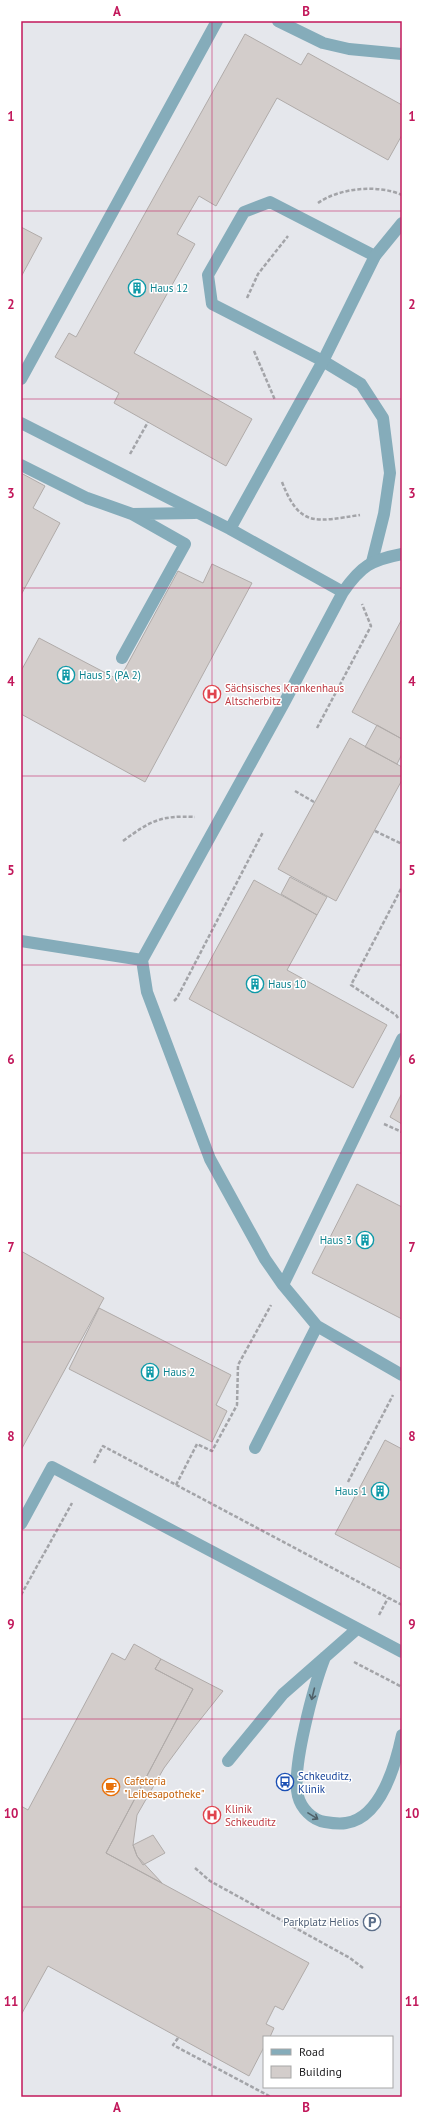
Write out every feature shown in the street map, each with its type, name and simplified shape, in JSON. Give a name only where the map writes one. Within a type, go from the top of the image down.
[{"type":"street","points":[[21,378],[217,21]]},
{"type":"street","points":[[278,21],[323,43],[349,49],[402,54]]},
{"type":"street","points":[[372,562],[384,514],[390,473],[384,418],[361,384],[323,361],[212,304],[208,276],[244,212],[270,202],[375,256]]},
{"type":"street","points":[[230,529],[323,361],[375,256],[402,223]]},
{"type":"street","points":[[21,423],[230,529],[343,592]]},
{"type":"street","points":[[21,465],[87,498],[132,514],[185,544],[122,658]]},
{"type":"street","points":[[132,514],[196,513]]},
{"type":"street","points":[[402,554],[372,562],[352,579],[343,592],[142,960],[147,992],[210,1159],[265,1259],[283,1285],[317,1326],[402,1375]]},
{"type":"street","points":[[21,941],[142,960]]},
{"type":"street","points":[[283,1285],[402,1039]]},
{"type":"street","points":[[255,1448],[317,1326]]},
{"type":"street","points":[[21,1524],[52,1467],[402,1652]]},
{"type":"street","points":[[228,1760],[283,1694],[357,1629]]},
{"type":"street","points":[[325,1657],[313,1692],[298,1770],[297,1791],[303,1809],[323,1822],[346,1823],[362,1816],[382,1793],[392,1774],[402,1735]]},
{"type":"path","points":[[119,474],[148,422]]},
{"type":"path","points":[[317,728],[372,626],[352,579]]},
{"type":"path","points":[[296,791],[314,802]]},
{"type":"path","points":[[123,841],[149,823],[176,816],[195,817],[216,826]]},
{"type":"path","points":[[375,831],[402,844]]},
{"type":"path","points":[[155,1015],[177,998],[263,832]]},
{"type":"path","points":[[399,1020],[396,1014],[351,985],[402,887]]},
{"type":"path","points":[[176,1486],[197,1444],[212,1451],[237,1405],[238,1365],[283,1285]]},
{"type":"path","points":[[348,1482],[395,1391]]},
{"type":"path","points":[[352,1660],[402,1687]]},
{"type":"path","points":[[195,1868],[210,1881],[350,1958],[363,1968]]},
{"type":"path","points":[[178,2038],[173,2045],[271,2097]]},
{"type":"building","name":"Haus 12","points":[[245,34],[301,65],[308,53],[402,105],[402,135],[388,160],[277,98],[216,206],[199,196],[177,234],[195,244],[134,353],[252,419],[226,466],[114,403],[119,393],[55,357],[69,333],[76,337]]},
{"type":"building","points":[[21,227],[42,238],[21,277]]},
{"type":"building","points":[[21,473],[45,486],[33,508],[60,523],[21,595]]},
{"type":"building","name":"Haus 5 (PA 2)","points":[[212,564],[252,583],[145,782],[21,714],[21,671],[39,638],[119,680],[178,571],[203,583]]},
{"type":"building","points":[[402,619],[402,739],[352,712]]},
{"type":"building","points":[[377,725],[402,739],[402,754],[397,764],[365,747]]},
{"type":"building","points":[[350,738],[402,767],[402,780],[336,901],[278,869]]},
{"type":"building","points":[[290,877],[327,897],[317,915],[281,894]]},
{"type":"building","name":"Haus 10","points":[[254,880],[317,915],[287,970],[387,1025],[353,1088],[189,999]]},
{"type":"building","points":[[402,1093],[402,1124],[390,1117]]},
{"type":"building","name":"Haus 3","points":[[357,1184],[402,1207],[402,1319],[312,1273]]},
{"type":"building","points":[[21,1251],[104,1298],[21,1450]]},
{"type":"building","name":"Haus 2","points":[[99,1308],[231,1375],[216,1405],[227,1411],[212,1442],[69,1369]]},
{"type":"building","name":"Haus 1","points":[[385,1440],[402,1449],[402,1569],[335,1534]]},
{"type":"building","points":[[134,1644],[161,1659],[155,1669],[193,1689],[106,1853],[309,1963],[283,2010],[275,2006],[266,2024],[274,2028],[270,2036],[263,2036],[263,2049],[249,2076],[48,1966],[21,2015],[21,1806],[28,1810],[112,1653],[125,1660]]},
{"type":"building","points":[[161,1659],[223,1691],[164,1768],[137,1815],[133,1845],[137,1856],[162,1883],[106,1853],[193,1689],[155,1669]]},
{"type":"building","points":[[153,1835],[165,1853],[143,1865],[137,1856],[133,1845]]},
{"type":"place","name":"Haus 12","points":[[137,288]]},
{"type":"place","name":"Haus 5 (PA 2)","points":[[66,675]]},
{"type":"place","name":"Sächsisches Krankenhaus Altscherbitz","points":[[212,694]]},
{"type":"place","name":"Haus 10","points":[[255,984]]},
{"type":"place","name":"Haus 3","points":[[365,1240]]},
{"type":"place","name":"Haus 2","points":[[150,1372]]},
{"type":"place","name":"Haus 1","points":[[380,1491]]},
{"type":"place","name":"Schkeuditz, Klinik","points":[[285,1782]]},
{"type":"place","name":"Cafeteria \"Leibesapotheke\"","points":[[111,1787]]},
{"type":"place","name":"Klinik Schkeuditz","points":[[212,1815]]},
{"type":"place","name":"Parkplatz Helios","points":[[372,1922]]}]
